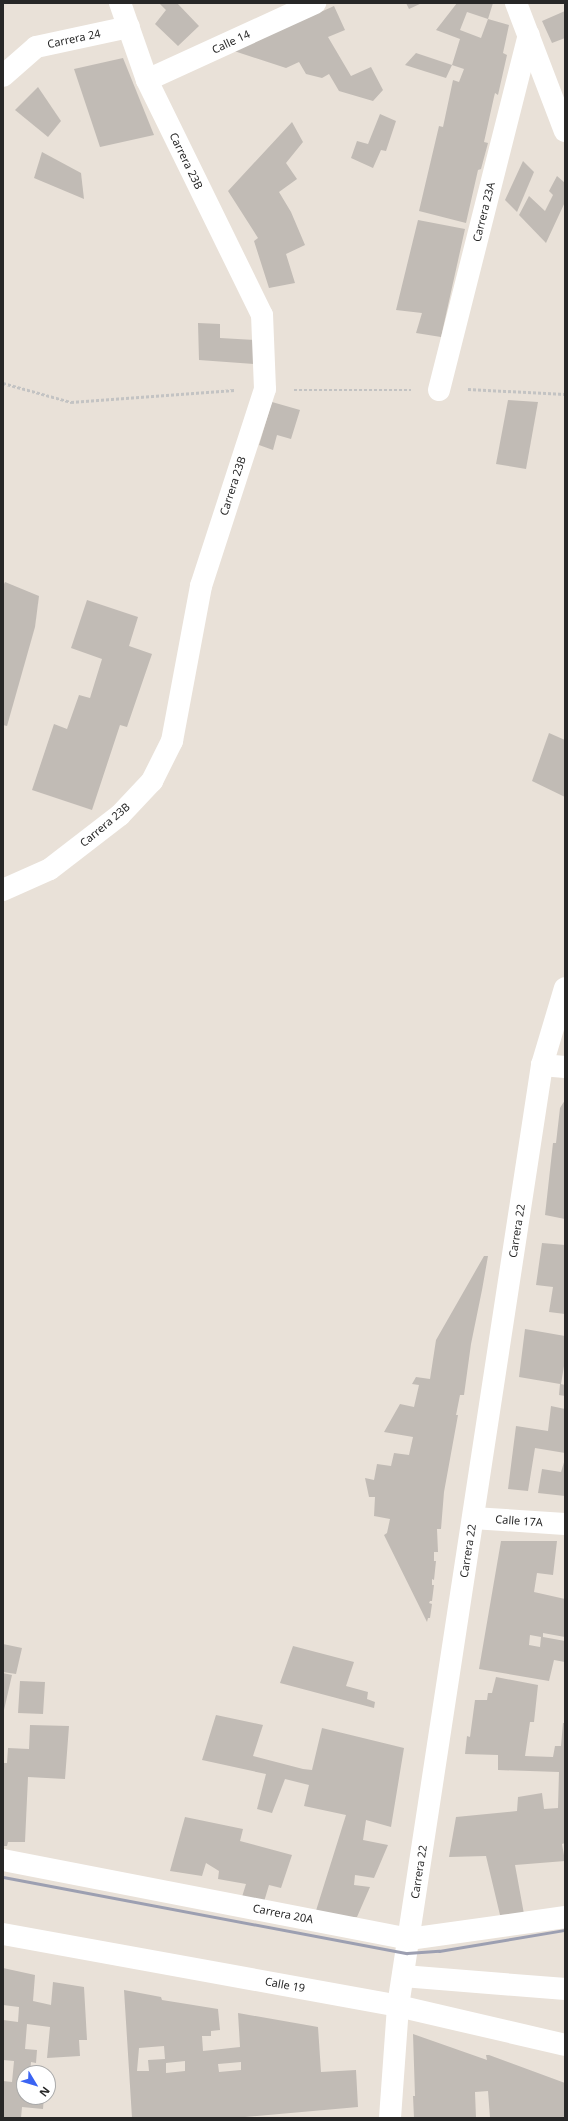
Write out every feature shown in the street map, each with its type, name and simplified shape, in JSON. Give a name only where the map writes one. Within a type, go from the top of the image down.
[{"type":"street","points":[[120,3],[129,27]]},
{"type":"street","name":"Calle 14","points":[[147,80],[315,3]]},
{"type":"street","points":[[516,3],[565,131]]},
{"type":"street","name":"Carrera 24","points":[[3,76],[36,47],[129,27]]},
{"type":"street","name":"Carrera 23B","points":[[3,890],[50,869],[120,815],[152,781],[172,741],[201,586],[265,390],[262,315],[147,80],[129,27]]},
{"type":"street","name":"Carrera 23A","points":[[439,390],[529,35]]},
{"type":"street","name":"Carrera 22","points":[[390,2118],[398,2006],[404,1976],[542,1065],[565,988]]},
{"type":"street","points":[[542,1065],[565,1067]]},
{"type":"street","name":"Calle 17A","points":[[473,1518],[565,1524]]},
{"type":"street","name":"Carrera 20A","points":[[3,1860],[409,1939],[565,1916]]},
{"type":"street","name":"Calle 19","points":[[3,1934],[398,2006],[565,2044]]},
{"type":"street","points":[[404,1976],[565,1989]]},
{"type":"building","points":[[159,3],[177,3],[199,26],[178,46],[155,24],[166,10]]},
{"type":"building","points":[[406,3],[422,3],[409,9]]},
{"type":"building","points":[[457,3],[493,3],[488,19],[509,25],[503,53],[507,55],[498,95],[495,93],[484,142],[488,143],[481,169],[478,170],[466,223],[419,211],[439,126],[443,127],[453,80],[459,82],[464,69],[452,65],[460,39],[436,30]],"holes":[[[467,12],[488,19],[481,38],[460,30]]]},
{"type":"building","points":[[334,6],[345,30],[328,37],[351,76],[371,67],[383,90],[373,101],[339,91],[329,74],[322,78],[306,74],[299,62],[286,68],[234,51]]},
{"type":"building","points":[[565,11],[565,38],[552,43],[542,21]]},
{"type":"building","points":[[416,53],[452,65],[446,78],[405,65]]},
{"type":"building","points":[[123,58],[154,135],[100,147],[74,69]]},
{"type":"building","points":[[38,87],[61,121],[48,137],[15,110]]},
{"type":"building","points":[[380,114],[396,121],[386,151],[381,150],[373,168],[351,158],[357,141],[368,144]]},
{"type":"building","points":[[292,122],[303,142],[286,163],[297,179],[279,192],[291,212],[305,245],[286,254],[295,283],[269,288],[254,241],[258,238],[228,191]]},
{"type":"building","points":[[42,152],[81,173],[84,199],[34,178]]},
{"type":"building","points":[[523,161],[534,172],[517,212],[505,200]]},
{"type":"building","points":[[557,176],[565,183],[565,202],[546,243],[519,215],[529,196],[545,211],[553,195],[549,191]]},
{"type":"building","points":[[418,220],[465,229],[441,337],[416,333],[422,313],[396,310]]},
{"type":"building","points":[[198,323],[220,324],[220,338],[255,340],[254,364],[199,360]]},
{"type":"building","points":[[508,400],[538,402],[526,469],[496,464]]},
{"type":"building","points":[[272,402],[300,410],[291,439],[277,435],[273,450],[259,445]]},
{"type":"building","points":[[5,582],[39,596],[35,627],[7,726],[3,725],[3,586]]},
{"type":"building","points":[[87,600],[138,617],[129,646],[152,654],[127,727],[120,725],[92,810],[32,790],[54,724],[67,729],[79,695],[90,698],[102,659],[71,648]]},
{"type":"building","points":[[549,733],[565,740],[565,797],[532,781]]},
{"type":"building","points":[[565,1100],[565,1219],[545,1215],[553,1143],[556,1143],[560,1108]]},
{"type":"building","points":[[542,1243],[565,1245],[565,1314],[549,1312],[553,1287],[536,1285]]},
{"type":"building","points":[[484,1256],[488,1256],[471,1344],[464,1395],[460,1395],[456,1415],[458,1415],[444,1492],[441,1529],[437,1529],[438,1552],[434,1552],[434,1561],[436,1561],[432,1585],[434,1585],[432,1601],[429,1603],[432,1604],[430,1618],[428,1618],[427,1622],[384,1535],[387,1533],[390,1519],[374,1516],[375,1497],[369,1497],[365,1478],[374,1480],[377,1464],[391,1466],[394,1453],[409,1455],[413,1437],[384,1432],[400,1404],[414,1407],[419,1385],[412,1384],[416,1377],[430,1379],[436,1340]]},
{"type":"building","points":[[525,1329],[565,1336],[565,1360],[561,1384],[565,1385],[565,1396],[559,1395],[560,1384],[519,1377]]},
{"type":"building","points":[[551,1406],[565,1409],[565,1453],[535,1448],[528,1491],[508,1489],[516,1426],[548,1431]]},
{"type":"building","points":[[565,1459],[565,1496],[538,1493],[542,1469],[561,1472]]},
{"type":"building","points":[[501,1541],[557,1541],[553,1575],[537,1573],[534,1592],[565,1599],[565,1637],[543,1633],[543,1637],[565,1641],[565,1662],[554,1660],[549,1681],[479,1669]],"holes":[[[530,1635],[541,1637],[540,1647],[529,1645]]]},
{"type":"building","points":[[3,1644],[22,1648],[16,1674],[3,1672]]},
{"type":"building","points":[[293,1646],[354,1662],[346,1686],[368,1692],[367,1699],[375,1702],[374,1708],[280,1683]]},
{"type":"building","points":[[3,1673],[12,1675],[4,1710],[3,1710]]},
{"type":"building","points":[[496,1677],[538,1685],[534,1722],[530,1722],[525,1756],[553,1757],[555,1746],[561,1746],[563,1723],[565,1723],[565,1843],[562,1844],[565,1861],[515,1865],[524,1914],[500,1915],[486,1856],[449,1857],[456,1817],[517,1811],[518,1797],[542,1793],[544,1809],[558,1808],[559,1772],[498,1770],[498,1755],[465,1754],[467,1736],[470,1737],[475,1700],[487,1700],[488,1693],[492,1693]]},
{"type":"building","points":[[20,1681],[45,1682],[43,1714],[18,1713]]},
{"type":"building","points":[[216,1715],[263,1725],[253,1756],[303,1769],[312,1770],[322,1728],[404,1748],[391,1827],[366,1820],[363,1840],[388,1845],[374,1878],[355,1875],[354,1885],[370,1887],[357,1917],[314,1917],[346,1815],[304,1806],[309,1785],[285,1779],[272,1813],[257,1809],[266,1774],[202,1760]]},
{"type":"building","points":[[30,1725],[69,1726],[65,1779],[28,1777],[25,1842],[8,1842],[7,1846],[3,1846],[3,1763],[7,1763],[8,1748],[29,1749]]},
{"type":"building","points":[[185,1817],[243,1829],[240,1841],[292,1855],[281,1888],[269,1885],[263,1905],[241,1900],[246,1884],[218,1879],[219,1871],[206,1863],[202,1876],[170,1871]]},
{"type":"building","points":[[3,1968],[35,1975],[33,2001],[51,2005],[53,1982],[84,1987],[87,2040],[79,2040],[80,2056],[47,2058],[50,2027],[27,2024],[25,2049],[37,2050],[36,2063],[31,2062],[31,2065],[16,2065],[16,2105],[43,2105],[43,2109],[22,2107],[21,2118],[3,2118],[3,2081],[12,2082],[14,2061],[3,2060],[3,2020],[18,2022],[19,2007],[3,2005]]},
{"type":"building","points":[[124,1990],[161,1997],[162,2000],[218,2009],[220,2030],[211,2031],[211,2036],[202,2036],[203,2051],[240,2047],[238,2013],[318,2027],[321,2072],[356,2070],[358,2107],[234,2118],[132,2118]],"holes":[[[164,2046],[165,2059],[148,2060],[149,2071],[137,2071],[139,2048]],[[185,2061],[185,2071],[166,2073],[166,2063]],[[241,2062],[241,2070],[219,2072],[218,2064]]]},
{"type":"building","points":[[413,2034],[487,2060],[486,2055],[489,2055],[565,2083],[565,2118],[490,2118],[488,2091],[475,2092],[476,2118],[414,2118],[413,2096],[415,2096]]},
{"type":"railway","points":[[3,1877],[407,1953],[439,1951],[565,1930]]}]
